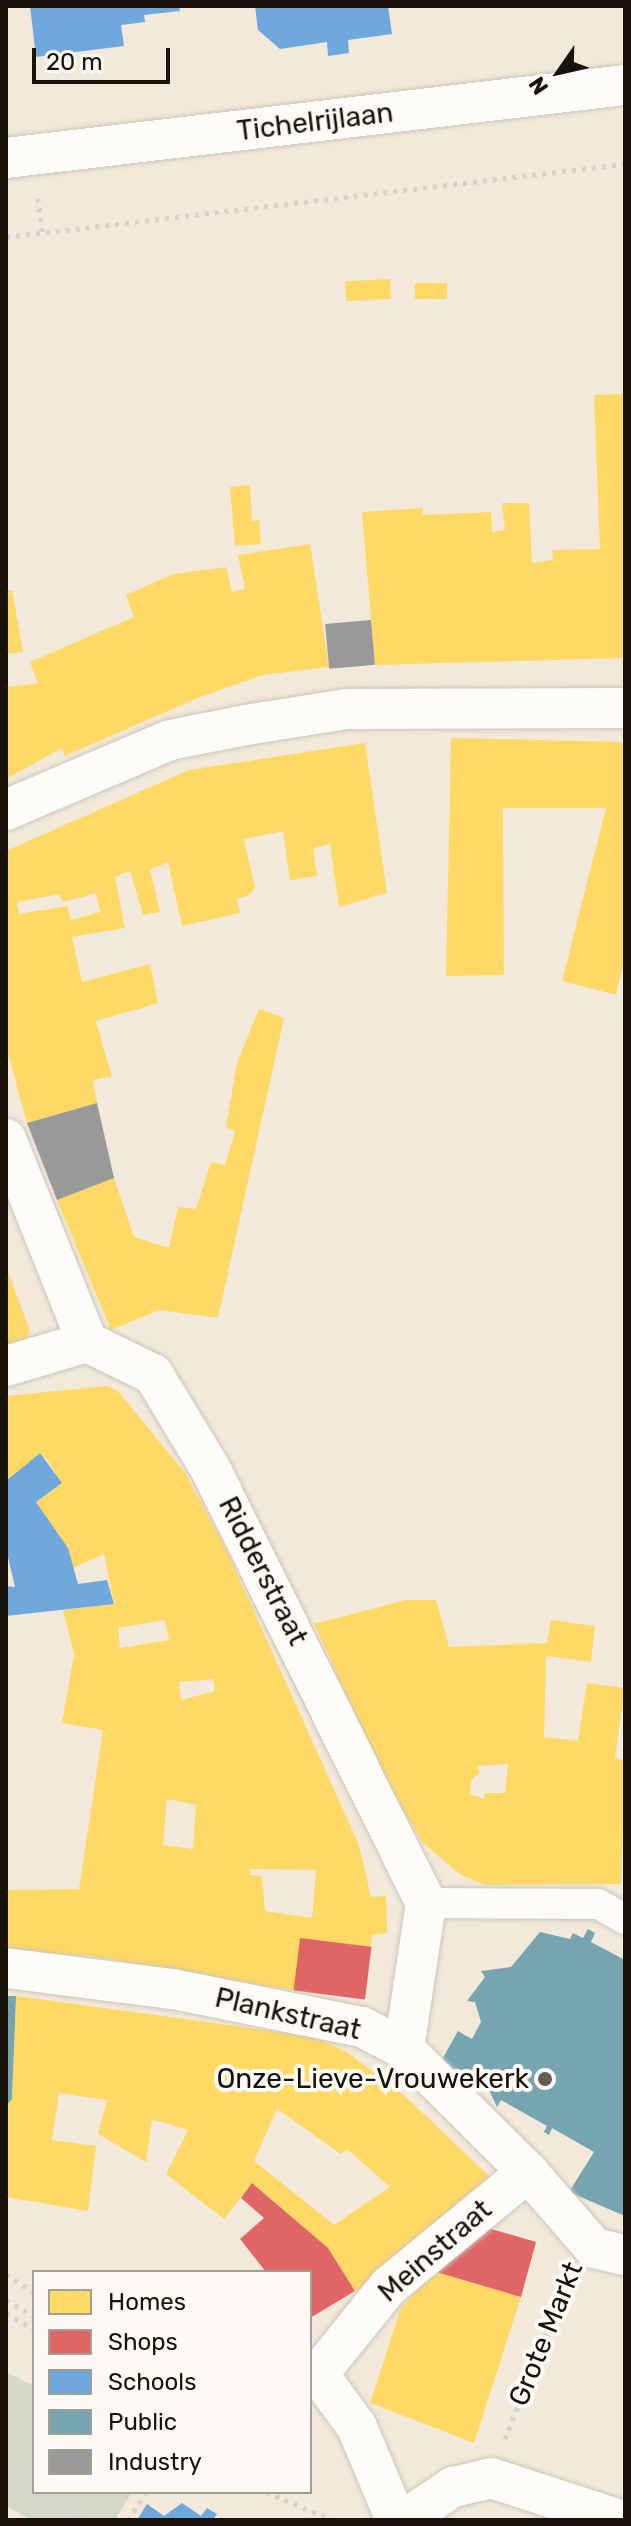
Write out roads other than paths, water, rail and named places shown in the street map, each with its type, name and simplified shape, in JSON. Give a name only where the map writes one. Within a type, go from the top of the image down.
[{"type":"street","name":"Tichelrijlaan","points":[[6,158],[625,85]]},
{"type":"street","points":[[6,810],[170,740],[246,725],[347,709],[625,708]]},
{"type":"street","points":[[6,1139],[87,1342],[6,1366]]},
{"type":"street","name":"Ridderstraat","points":[[87,1342],[153,1374],[262,1565],[426,1903]]},
{"type":"street","points":[[404,2049],[426,1903],[598,1904],[625,1919]]},
{"type":"street","name":"Plankstraat","points":[[6,1968],[173,1989],[362,2027],[404,2049],[528,2172],[585,2235]]},
{"type":"street","name":"Meinstraat","points":[[396,2520],[357,2427],[318,2374],[389,2286],[528,2172]]},
{"type":"street","name":"Grote Markt","points":[[585,2235],[594,2248],[625,2255]]},
{"type":"street","points":[[417,2510],[453,2487],[491,2478],[620,2520]]},
{"type":"place","name":"Onze-Lieve-Vrouwekerk","points":[[545,2079]]}]
